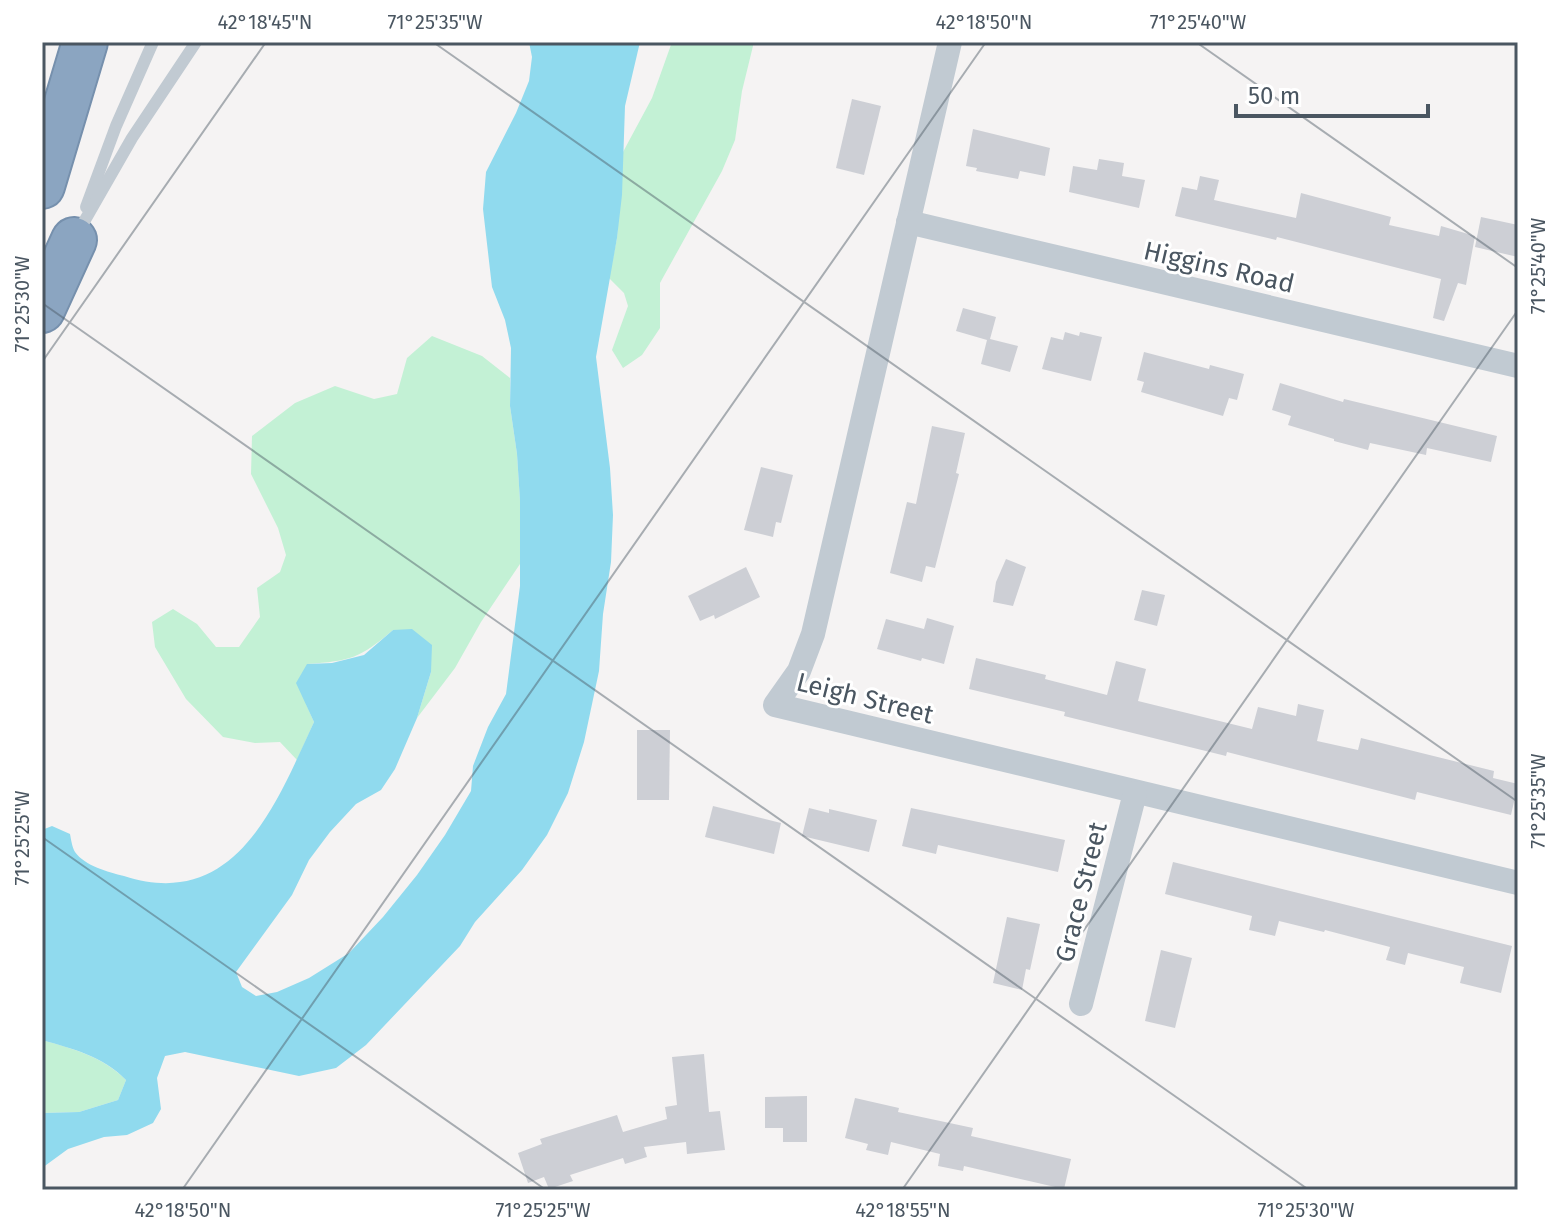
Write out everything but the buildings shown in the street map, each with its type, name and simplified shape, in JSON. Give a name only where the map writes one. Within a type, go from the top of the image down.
[{"type":"highway","points":[[42,186],[85,42]]},
{"type":"highway","points":[[42,310],[74,240]]},
{"type":"street","name":"Leigh Street","points":[[950,42],[813,634],[799,671],[775,705],[1518,883]]},
{"type":"street","name":"Higgins Road","points":[[908,222],[1518,366]]},
{"type":"street","name":"Grace Street","points":[[1081,1004],[1135,793]]},
{"type":"lane","points":[[74,240],[116,126],[153,42]]},
{"type":"lane","points":[[74,240],[132,138],[196,42]]},
{"type":"green space","points":[[672,42],[753,42],[753,46],[735,140],[722,171],[660,283],[660,328],[642,355],[623,368],[612,350],[628,306],[624,293],[609,278],[617,238],[623,152],[652,98]]},
{"type":"green space","points":[[432,336],[482,356],[510,378],[520,501],[520,564],[455,668],[417,718],[431,672],[393,630],[372,647],[354,656],[307,664],[306,704],[314,722],[297,760],[280,742],[255,743],[223,737],[186,699],[155,647],[152,622],[173,609],[197,624],[216,647],[239,647],[260,617],[257,588],[280,572],[286,555],[278,528],[251,474],[252,436],[295,403],[335,386],[374,399],[397,394],[407,358]]},
{"type":"green space","points":[[42,1040],[87,1055],[117,1072],[126,1080],[118,1100],[79,1112],[42,1113]]},
{"type":"water","points":[[529,42],[640,42],[625,106],[622,195],[596,357],[610,468],[613,515],[611,562],[599,671],[584,742],[568,793],[547,835],[522,870],[475,922],[460,946],[366,1045],[336,1068],[299,1076],[185,1052],[165,1056],[157,1078],[161,1109],[153,1123],[127,1135],[104,1137],[68,1149],[42,1168],[42,1113],[79,1112],[118,1100],[126,1080],[97,1059],[42,1040],[42,830],[52,826],[70,834],[75,852],[85,861],[124,876],[163,883],[196,879],[223,865],[247,843],[267,816],[314,722],[296,683],[307,664],[332,663],[364,655],[393,630],[412,629],[432,645],[431,672],[417,718],[395,769],[381,790],[356,804],[330,832],[309,860],[292,895],[236,972],[242,987],[256,996],[277,992],[309,978],[349,953],[417,875],[471,791],[473,766],[488,727],[506,694],[520,586],[520,501],[510,406],[511,348],[505,320],[492,287],[483,209],[486,172],[529,81],[532,57]]}]
